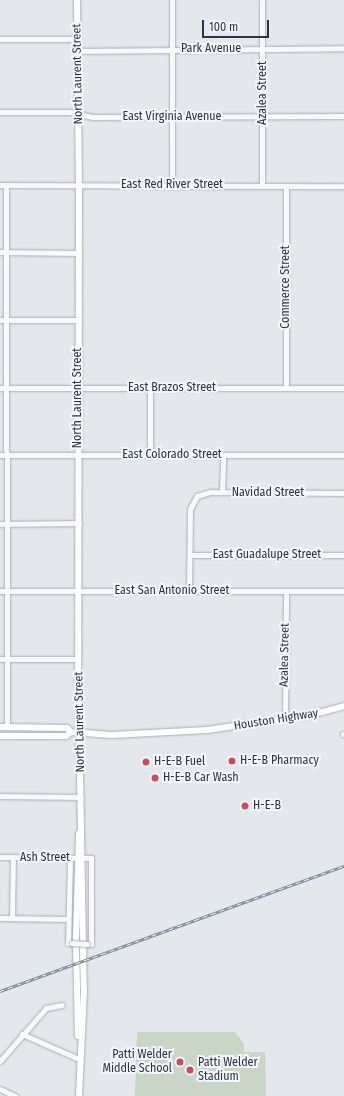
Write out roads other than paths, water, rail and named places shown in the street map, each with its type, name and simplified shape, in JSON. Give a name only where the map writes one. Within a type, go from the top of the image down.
[{"type":"main road","name":"North Laurent Street","points":[[76,0],[77,38],[79,51],[78,456],[80,591],[78,659],[81,858],[76,998],[80,1059],[79,1096]]},
{"type":"main road","name":"Houston Highway","points":[[71,732],[112,735],[207,730],[285,718],[344,706]]},
{"type":"main road","points":[[0,736],[66,736],[71,732],[67,728],[3,727]]},
{"type":"street","points":[[172,0],[172,186]]},
{"type":"street","name":"Azalea Street","points":[[262,0],[262,186]]},
{"type":"street","points":[[0,39],[77,38]]},
{"type":"street","name":"Park Avenue","points":[[79,51],[344,48]]},
{"type":"street","name":"East Virginia Avenue","points":[[0,112],[79,113],[92,117],[344,116]]},
{"type":"street","name":"East Red River Street","points":[[0,185],[344,186]]},
{"type":"street","points":[[3,727],[7,659],[6,185]]},
{"type":"street","name":"Commerce Street","points":[[286,186],[286,388]]},
{"type":"street","points":[[0,252],[79,253]]},
{"type":"street","points":[[0,320],[79,320]]},
{"type":"street","points":[[150,387],[150,456]]},
{"type":"street","name":"East Brazos Street","points":[[0,388],[344,388]]},
{"type":"street","name":"East Colorado Street","points":[[0,455],[344,455]]},
{"type":"street","points":[[222,492],[223,455]]},
{"type":"street","name":"Navidad Street","points":[[190,555],[190,509],[194,501],[203,494],[222,492],[344,493]]},
{"type":"street","points":[[0,524],[79,523]]},
{"type":"street","points":[[189,591],[190,555]]},
{"type":"street","name":"East Guadalupe Street","points":[[190,555],[344,555]]},
{"type":"street","name":"East San Antonio Street","points":[[0,591],[344,591]]},
{"type":"street","name":"Azalea Street","points":[[285,718],[286,591]]},
{"type":"street","points":[[0,659],[78,659]]},
{"type":"street","points":[[0,796],[81,797]]},
{"type":"street","name":"Ash Street","points":[[0,857],[91,858],[91,944],[68,943],[68,919]]},
{"type":"street","points":[[12,918],[13,857]]},
{"type":"street","points":[[0,918],[68,919],[70,858]]},
{"type":"street","points":[[0,1061],[46,1008],[62,1004]]},
{"type":"street","points":[[22,1034],[80,1059]]},
{"type":"street","points":[[0,1089],[15,1096]]},
{"type":"railway","points":[[0,991],[344,866]]},
{"type":"place","name":"H-E-B Pharmacy","points":[[232,761]]},
{"type":"place","name":"H-E-B Fuel","points":[[146,762]]},
{"type":"place","name":"H-E-B Car Wash","points":[[155,778]]},
{"type":"place","name":"H-E-B","points":[[245,806]]},
{"type":"place","name":"Patti Welder Middle School","points":[[180,1062]]},
{"type":"place","name":"Patti Welder Stadium","points":[[190,1070]]}]
